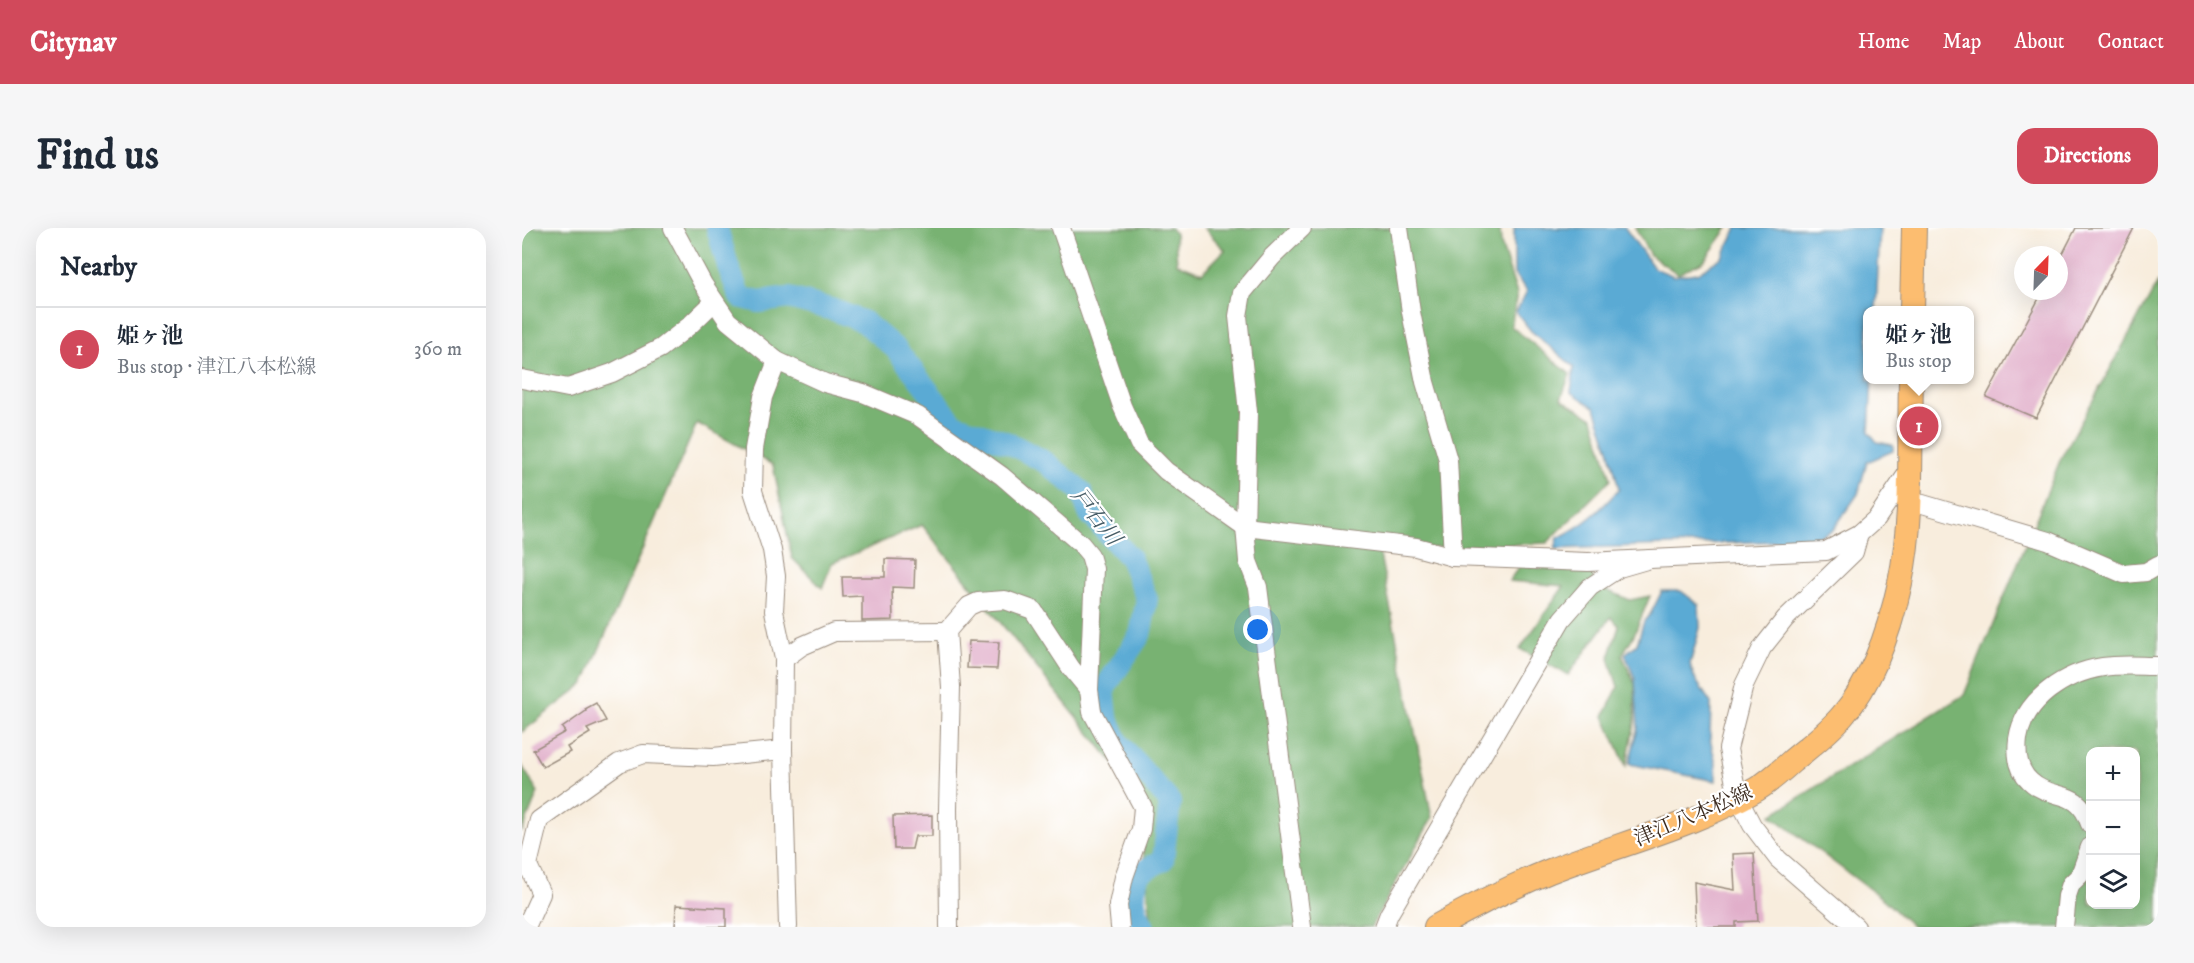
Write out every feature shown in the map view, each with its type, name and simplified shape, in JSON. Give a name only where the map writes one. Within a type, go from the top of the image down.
[{"type":"main road","points":[[1912,306],[1914,228]]},
{"type":"main road","name":"津江八本松線","points":[[1436,927],[1491,897],[1550,871],[1706,814],[1757,789],[1820,738],[1844,714],[1866,681],[1887,631],[1901,581],[1909,500],[1911,384]]},
{"type":"street","points":[[673,228],[714,302],[728,321],[777,361],[825,383],[863,393],[918,416],[1002,476],[1081,544],[1090,555],[1094,569],[1089,690],[1092,712],[1143,807],[1144,816],[1124,877],[1118,905],[1120,927]]},
{"type":"street","points":[[1061,228],[1122,406],[1139,444],[1166,471],[1245,527],[1416,547],[1453,556],[1588,562],[1826,551],[1858,534],[1877,518],[1909,471]]},
{"type":"street","points":[[1302,228],[1272,257],[1242,293],[1238,316],[1248,412],[1245,527],[1248,561],[1258,586],[1302,927]]},
{"type":"street","points":[[1399,228],[1411,312],[1425,382],[1448,460],[1453,556]]},
{"type":"street","points":[[522,379],[568,388],[612,373],[661,348],[714,302]]},
{"type":"street","points":[[777,361],[763,397],[754,449],[753,491],[772,550],[776,576],[774,611],[784,659],[783,750],[788,927]]},
{"type":"street","points":[[1909,500],[2048,541],[2124,574],[2146,572],[2158,565]]},
{"type":"street","points":[[1856,927],[1778,859],[1752,825],[1738,798],[1728,749],[1744,685],[1762,648],[1785,619],[1854,552],[1858,534]]},
{"type":"street","points":[[1384,927],[1394,904],[1562,619],[1590,587],[1619,568],[1650,559]]},
{"type":"street","points":[[949,927],[948,809],[951,687],[947,632],[969,606],[978,602],[1005,600],[1033,610],[1071,668],[1089,690]]},
{"type":"street","points":[[784,659],[802,646],[834,632],[947,632]]},
{"type":"street","points":[[2086,811],[2073,799],[2043,789],[2031,782],[2022,770],[2017,759],[2017,747],[2030,706],[2046,692],[2071,676],[2103,667],[2158,666]]},
{"type":"street","points":[[526,927],[541,894],[528,865],[539,820],[619,763],[643,754],[713,757],[783,750]]},
{"type":"street","points":[[2064,927],[2067,896],[2071,884],[2080,875],[2088,855]]},
{"type":"green space","points":[[522,228],[1171,228],[1175,234],[1177,263],[1202,273],[1225,250],[1204,228],[1500,228],[1501,244],[1517,294],[1511,326],[1570,374],[1561,399],[1593,418],[1611,479],[1547,543],[1379,550],[1432,818],[1371,927],[1152,927],[1136,791],[922,525],[832,563],[822,588],[792,558],[773,465],[697,423],[584,684],[522,732]]},
{"type":"green space","points":[[1635,228],[1728,228],[1704,261],[1678,274],[1650,255]]},
{"type":"green space","points":[[2158,282],[2158,927],[1913,927],[1884,900],[1771,815],[1964,695],[2061,458]]},
{"type":"green space","points":[[1520,565],[1592,571],[1594,585],[1630,600],[1650,596],[1634,635],[1622,655],[1635,684],[1635,723],[1626,766],[1604,716],[1618,687],[1609,658],[1619,626],[1611,617],[1568,675],[1520,649],[1564,586],[1509,581]]},
{"type":"green space","points":[[522,766],[538,792],[522,832]]},
{"type":"water","points":[[1514,228],[1625,228],[1654,268],[1674,276],[1698,273],[1722,257],[1737,228],[1880,228],[1876,306],[1863,306],[1863,384],[1872,384],[1869,432],[1877,442],[1893,445],[1893,451],[1867,462],[1858,494],[1833,530],[1811,540],[1555,549],[1558,538],[1591,517],[1619,489],[1595,408],[1571,392],[1574,367],[1531,331],[1516,312],[1527,291],[1514,274]]},
{"type":"water","points":[[1662,591],[1681,591],[1699,605],[1700,628],[1690,664],[1695,679],[1711,703],[1710,739],[1716,764],[1716,781],[1629,764],[1638,727],[1635,679],[1625,654],[1637,644],[1644,621],[1651,613]]},
{"type":"building","points":[[2076,228],[2134,228],[2036,418],[1986,397],[2038,300],[2068,300],[2067,246]]},
{"type":"building","points":[[885,559],[915,560],[914,588],[892,587],[893,620],[862,621],[862,596],[843,597],[842,577],[885,577]]},
{"type":"building","points":[[969,641],[999,642],[997,669],[967,668]]},
{"type":"building","points":[[596,703],[606,721],[587,729],[590,733],[567,747],[570,752],[543,767],[533,750],[565,732],[562,728]]},
{"type":"building","points":[[932,815],[932,836],[915,836],[912,849],[894,849],[893,816]]},
{"type":"building","points":[[1754,853],[1758,921],[1736,922],[1736,927],[1696,927],[1694,882],[1735,890],[1733,854]]},
{"type":"building","points":[[676,905],[726,908],[726,927],[675,927]]},
{"type":"waterway","name":"戸石川","points":[[717,228],[740,297],[759,302],[789,298],[834,310],[864,322],[896,349],[954,424],[1011,444],[1045,462],[1081,491],[1089,513],[1130,558],[1147,599],[1140,635],[1104,689],[1107,717],[1118,742],[1170,802],[1163,860],[1139,873],[1135,888],[1136,906],[1144,927]]},
{"type":"place","name":"姫ヶ池","points":[[1919,426]]}]
